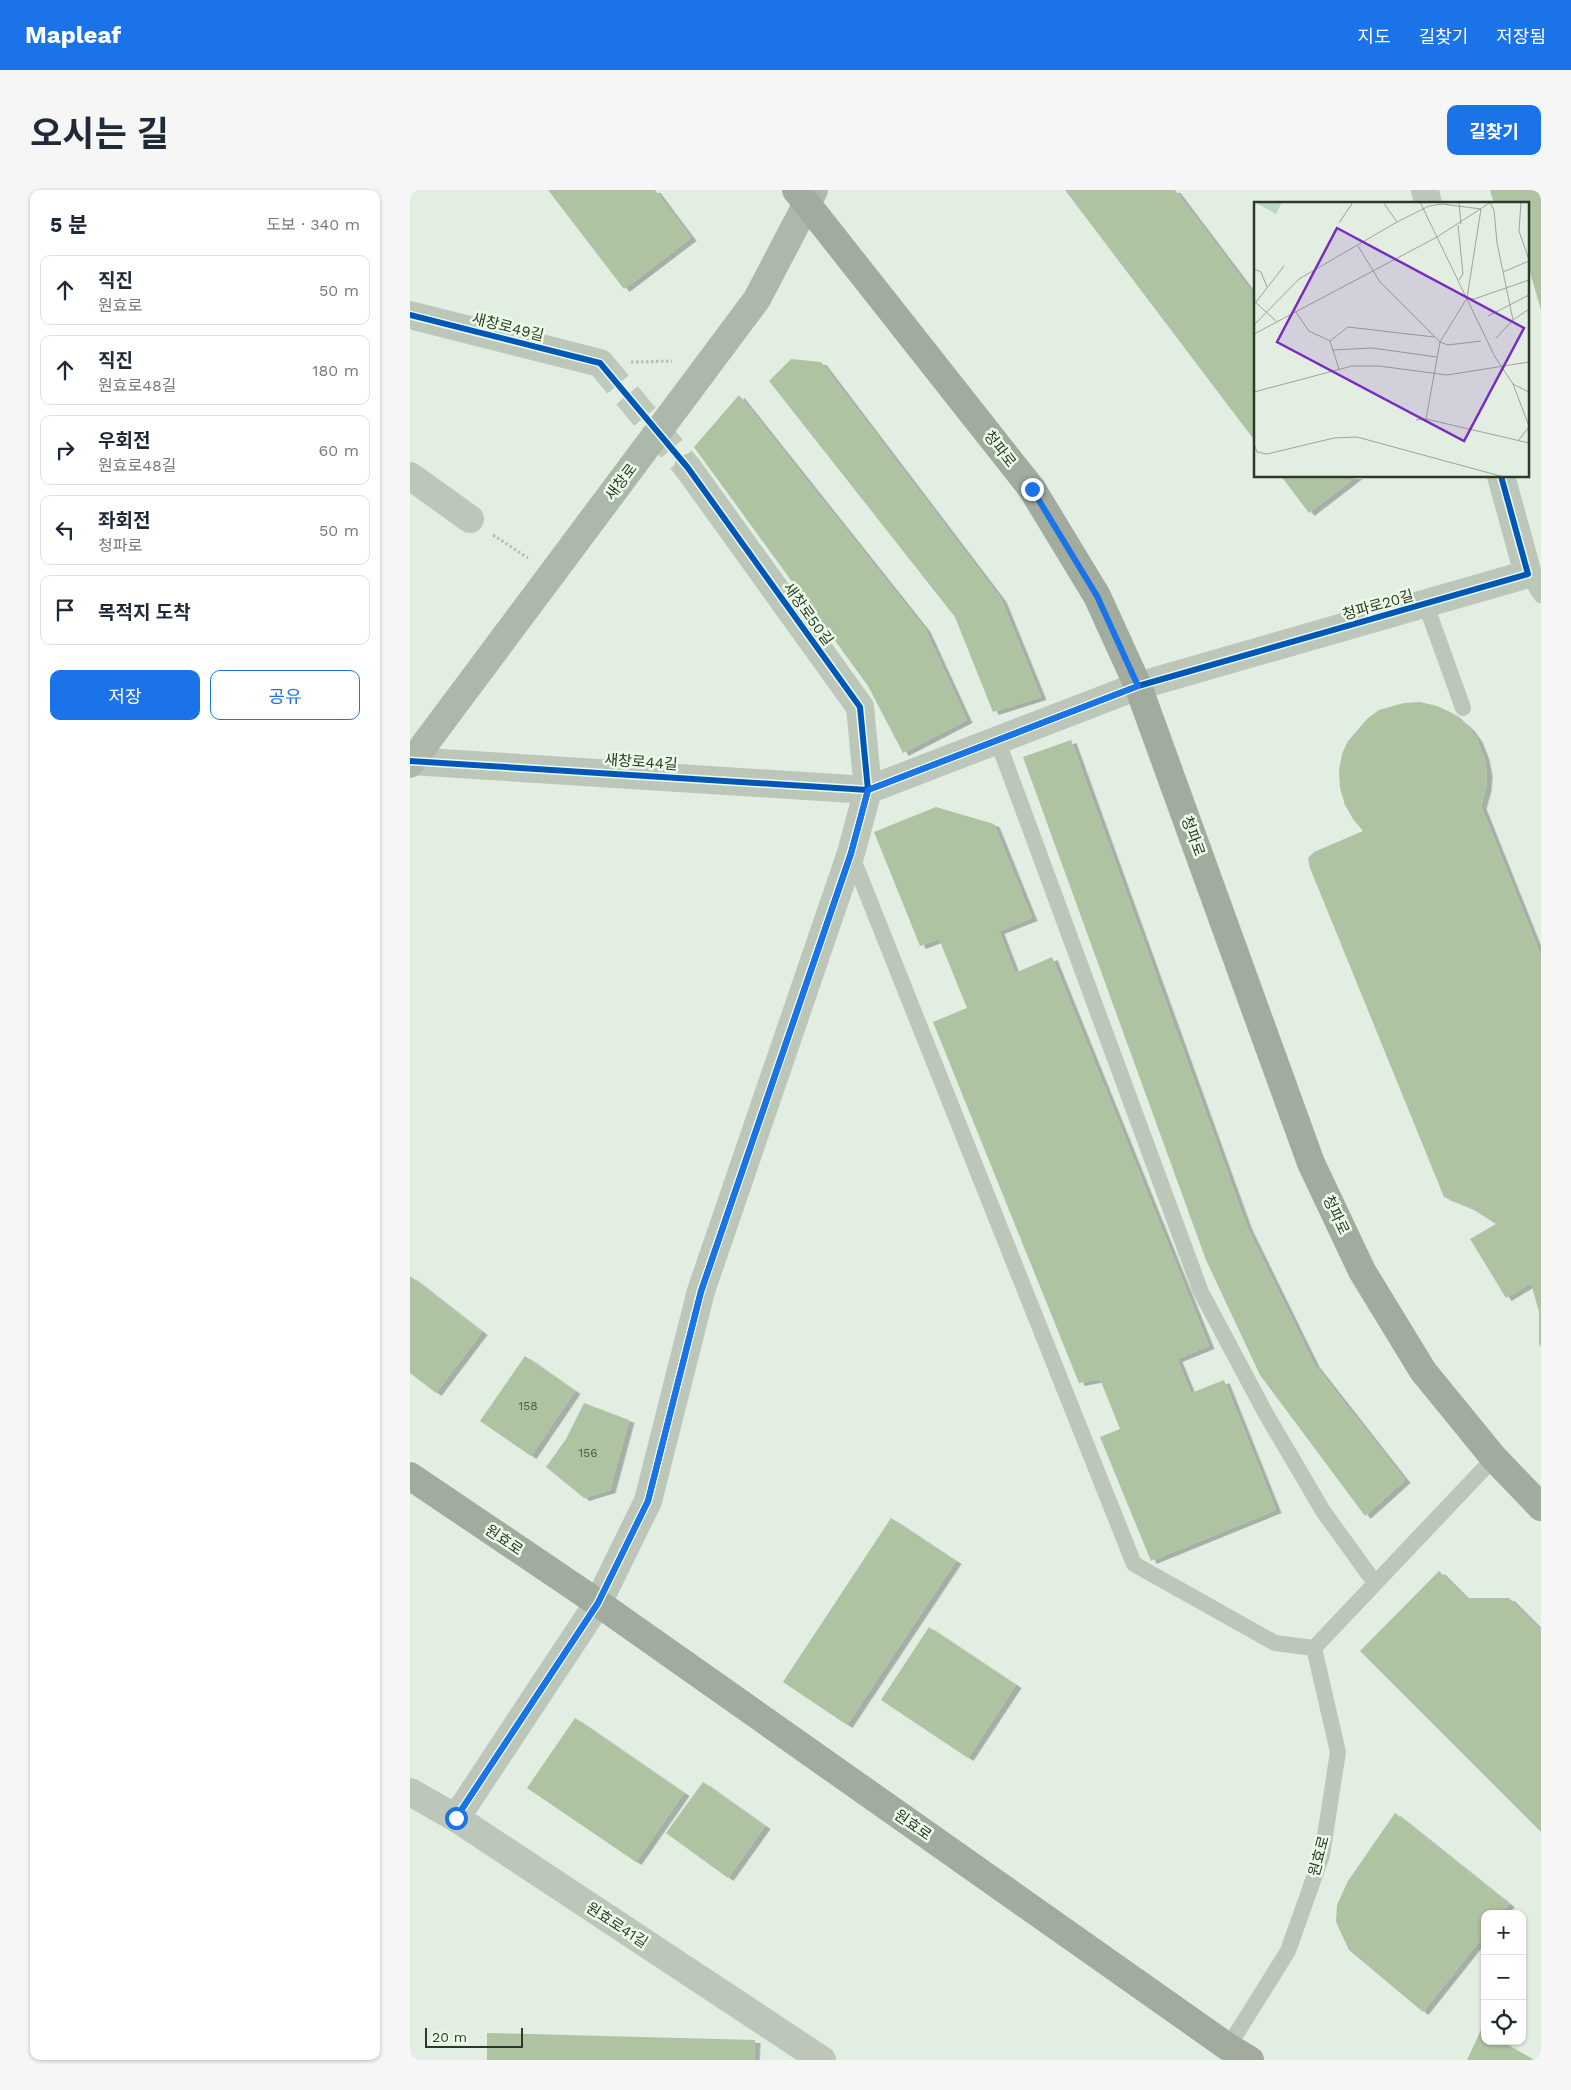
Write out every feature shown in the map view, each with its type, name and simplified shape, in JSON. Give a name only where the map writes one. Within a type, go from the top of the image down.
[{"type":"main road","name":"새창로","points":[[411,759],[757,299],[806,195]]},
{"type":"main road","name":"청파로","points":[[806,195],[1032,489],[1097,596],[1138,686],[1311,1162],[1362,1271],[1418,1363],[1494,1458],[1541,1507]]},
{"type":"main road","name":"원효로","points":[[410,1476],[598,1603],[1239,2053]]},
{"type":"street","name":"새창로49길","points":[[410,315],[600,363]]},
{"type":"street","name":"새창로50길","points":[[688,468],[860,707],[868,790]]},
{"type":"street","points":[[410,476],[470,519]]},
{"type":"street","name":"청파로20길","points":[[868,790],[998,742],[1138,686],[1426,605],[1534,585],[1502,478]]},
{"type":"street","name":"새창로44길","points":[[411,759],[868,790]]},
{"type":"street","points":[[456,1818],[598,1603],[648,1501],[701,1292],[851,854],[868,790]]},
{"type":"street","name":"원효로41길","points":[[410,1792],[456,1818],[822,2060]]},
{"type":"lane","points":[[1426,605],[1463,708]]},
{"type":"lane","points":[[998,742],[1201,1292],[1266,1414],[1322,1511],[1375,1583]]},
{"type":"lane","points":[[851,854],[1134,1564],[1275,1643],[1314,1648],[1494,1458]]},
{"type":"lane","name":"원효로","points":[[1239,2053],[1288,1950],[1322,1855],[1338,1752],[1314,1648]]},
{"type":"path","points":[[600,363],[712,360]]},
{"type":"path","points":[[470,519],[552,574]]},
{"type":"building","points":[[548,190],[655,190],[691,238],[624,289]]},
{"type":"building","points":[[1065,190],[1175,190],[1254,295],[1254,440]]},
{"type":"building","points":[[1490,190],[1541,190],[1541,310],[1528,265],[1528,202],[1493,202]]},
{"type":"building","points":[[791,359],[821,362],[1001,599],[1041,697],[993,712],[955,617],[769,381]]},
{"type":"building","points":[[739,395],[925,629],[967,720],[903,753],[868,686],[694,447]]},
{"type":"building","points":[[1283,478],[1354,478],[1309,513]]},
{"type":"building","points":[[1420,702],[1437,706],[1452,713],[1469,728],[1477,739],[1484,757],[1487,773],[1486,788],[1481,806],[1541,956],[1541,1347],[1539,1344],[1539,1312],[1531,1283],[1506,1298],[1470,1239],[1496,1224],[1471,1208],[1444,1197],[1310,868],[1308,858],[1314,852],[1363,831],[1345,805],[1340,788],[1339,770],[1342,754],[1348,741],[1368,718],[1379,710],[1404,703]]},
{"type":"building","points":[[1071,740],[1247,1227],[1314,1364],[1405,1480],[1365,1516],[1260,1375],[1206,1260],[1023,757]]},
{"type":"building","points":[[936,807],[994,824],[1032,918],[999,931],[1015,973],[1052,957],[1209,1346],[1177,1359],[1191,1393],[1224,1380],[1276,1510],[1151,1561],[1100,1437],[1120,1429],[1100,1379],[1079,1383],[933,1022],[967,1008],[939,939],[920,946],[874,832]]},
{"type":"building","points":[[410,1276],[482,1332],[436,1393],[410,1373]]},
{"type":"building","points":[[525,1356],[575,1391],[531,1456],[480,1421]]},
{"type":"building","points":[[584,1403],[629,1420],[610,1490],[584,1498],[546,1467],[566,1439]]},
{"type":"building","points":[[891,1518],[956,1561],[847,1725],[783,1682]]},
{"type":"building","points":[[1439,1571],[1466,1598],[1509,1598],[1541,1630],[1541,1832],[1360,1651]]},
{"type":"building","points":[[929,1627],[1016,1685],[968,1758],[881,1700]]},
{"type":"building","points":[[575,1718],[684,1793],[636,1862],[527,1788]]},
{"type":"building","points":[[703,1782],[765,1826],[728,1878],[666,1833]]},
{"type":"building","points":[[1395,1813],[1509,1904],[1504,1910],[1481,1910],[1481,1939],[1423,2012],[1349,1950],[1336,1922],[1337,1905],[1348,1881]]},
{"type":"building","points":[[1481,2030],[1481,2045],[1508,2045],[1534,2060],[1467,2060]]},
{"type":"building","points":[[487,2033],[755,2040],[754,2060],[487,2060]]},
{"type":"tunnel","points":[[600,363],[688,468]]},
{"type":"cycle path","points":[[410,315],[600,363],[688,468],[860,707],[868,790],[851,853],[701,1291],[648,1501],[598,1603],[456,1818]]},
{"type":"cycle path","points":[[410,761],[868,790],[1138,686],[1528,574],[1502,478]]},
{"type":"route","points":[[456,1818],[598,1603],[648,1501],[701,1292],[851,854],[868,790],[998,742],[1138,686],[1097,596],[1032,489]]}]
